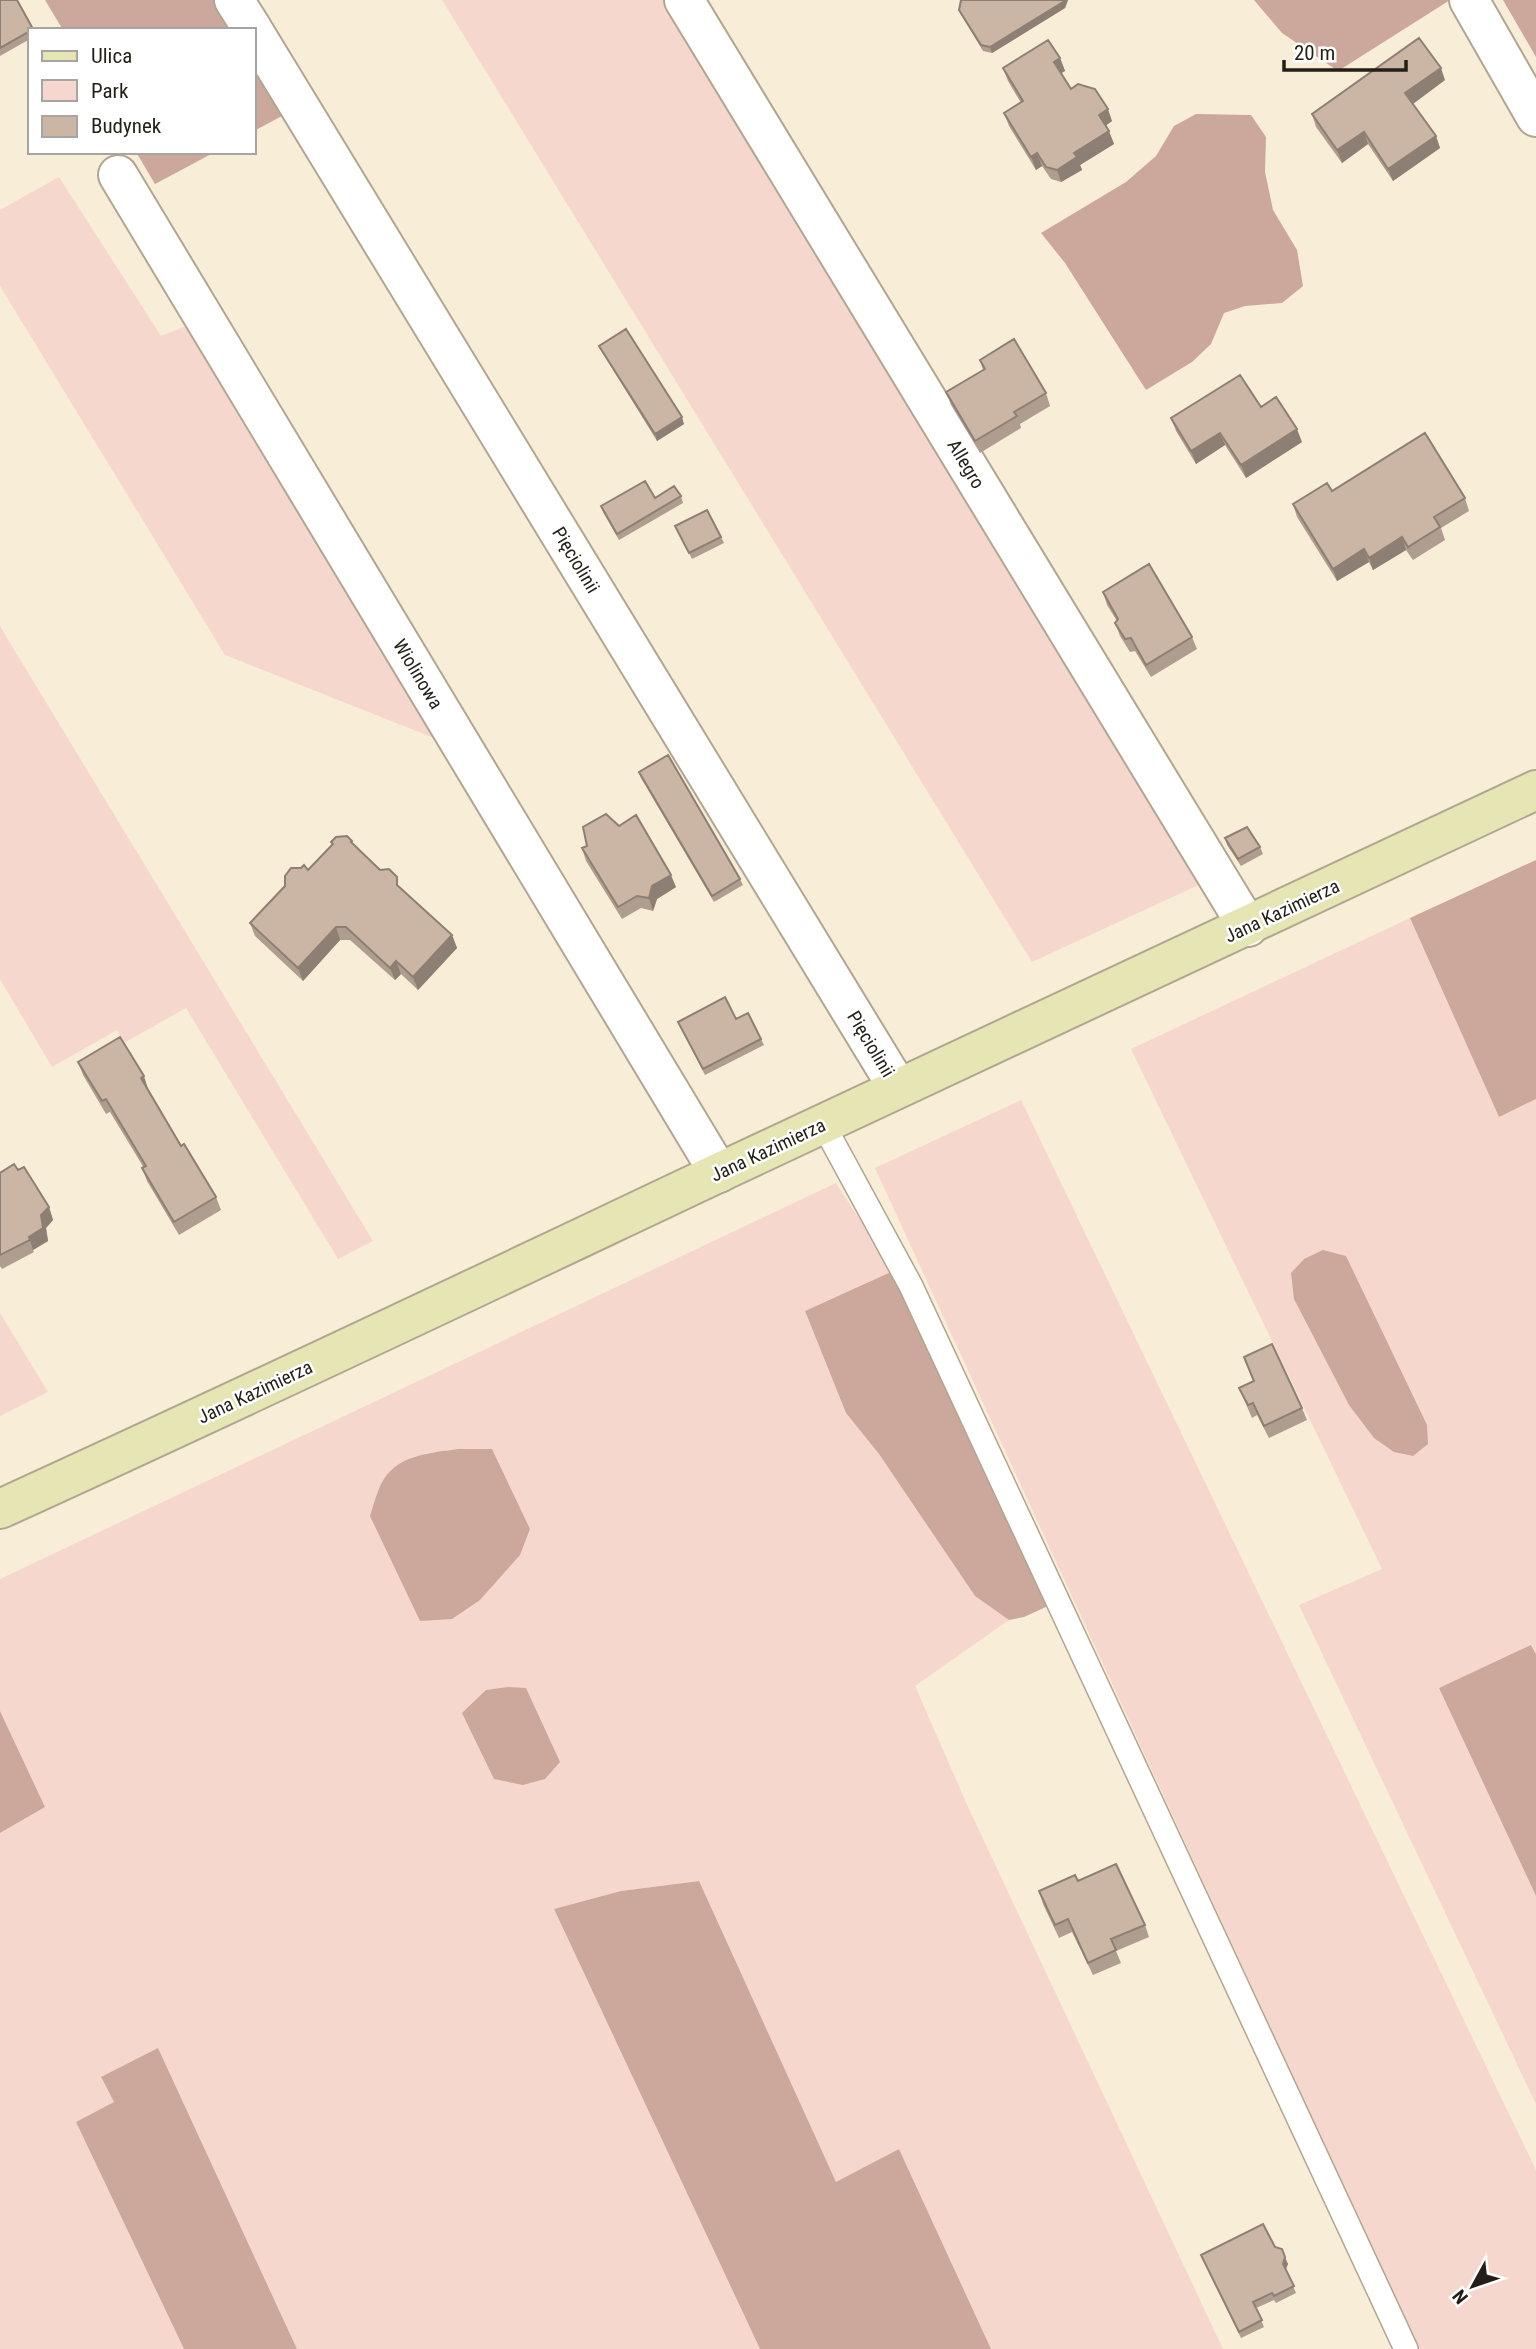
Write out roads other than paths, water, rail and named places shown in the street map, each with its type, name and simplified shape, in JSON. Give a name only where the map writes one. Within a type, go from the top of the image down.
[{"type":"main road","name":"Jana Kazimierza","points":[[0,1509],[1536,790]]},
{"type":"street","name":"Pięciolinii","points":[[234,0],[251,28]]},
{"type":"street","name":"Allegro","points":[[684,0],[1248,927]]},
{"type":"street","points":[[1469,0],[1536,117]]},
{"type":"street","name":"Pięciolinii","points":[[256,36],[898,1088]]},
{"type":"street","name":"Wiolinowa","points":[[118,175],[719,1172]]},
{"type":"lane","points":[[823,1124],[911,1286],[1406,2349]]}]
